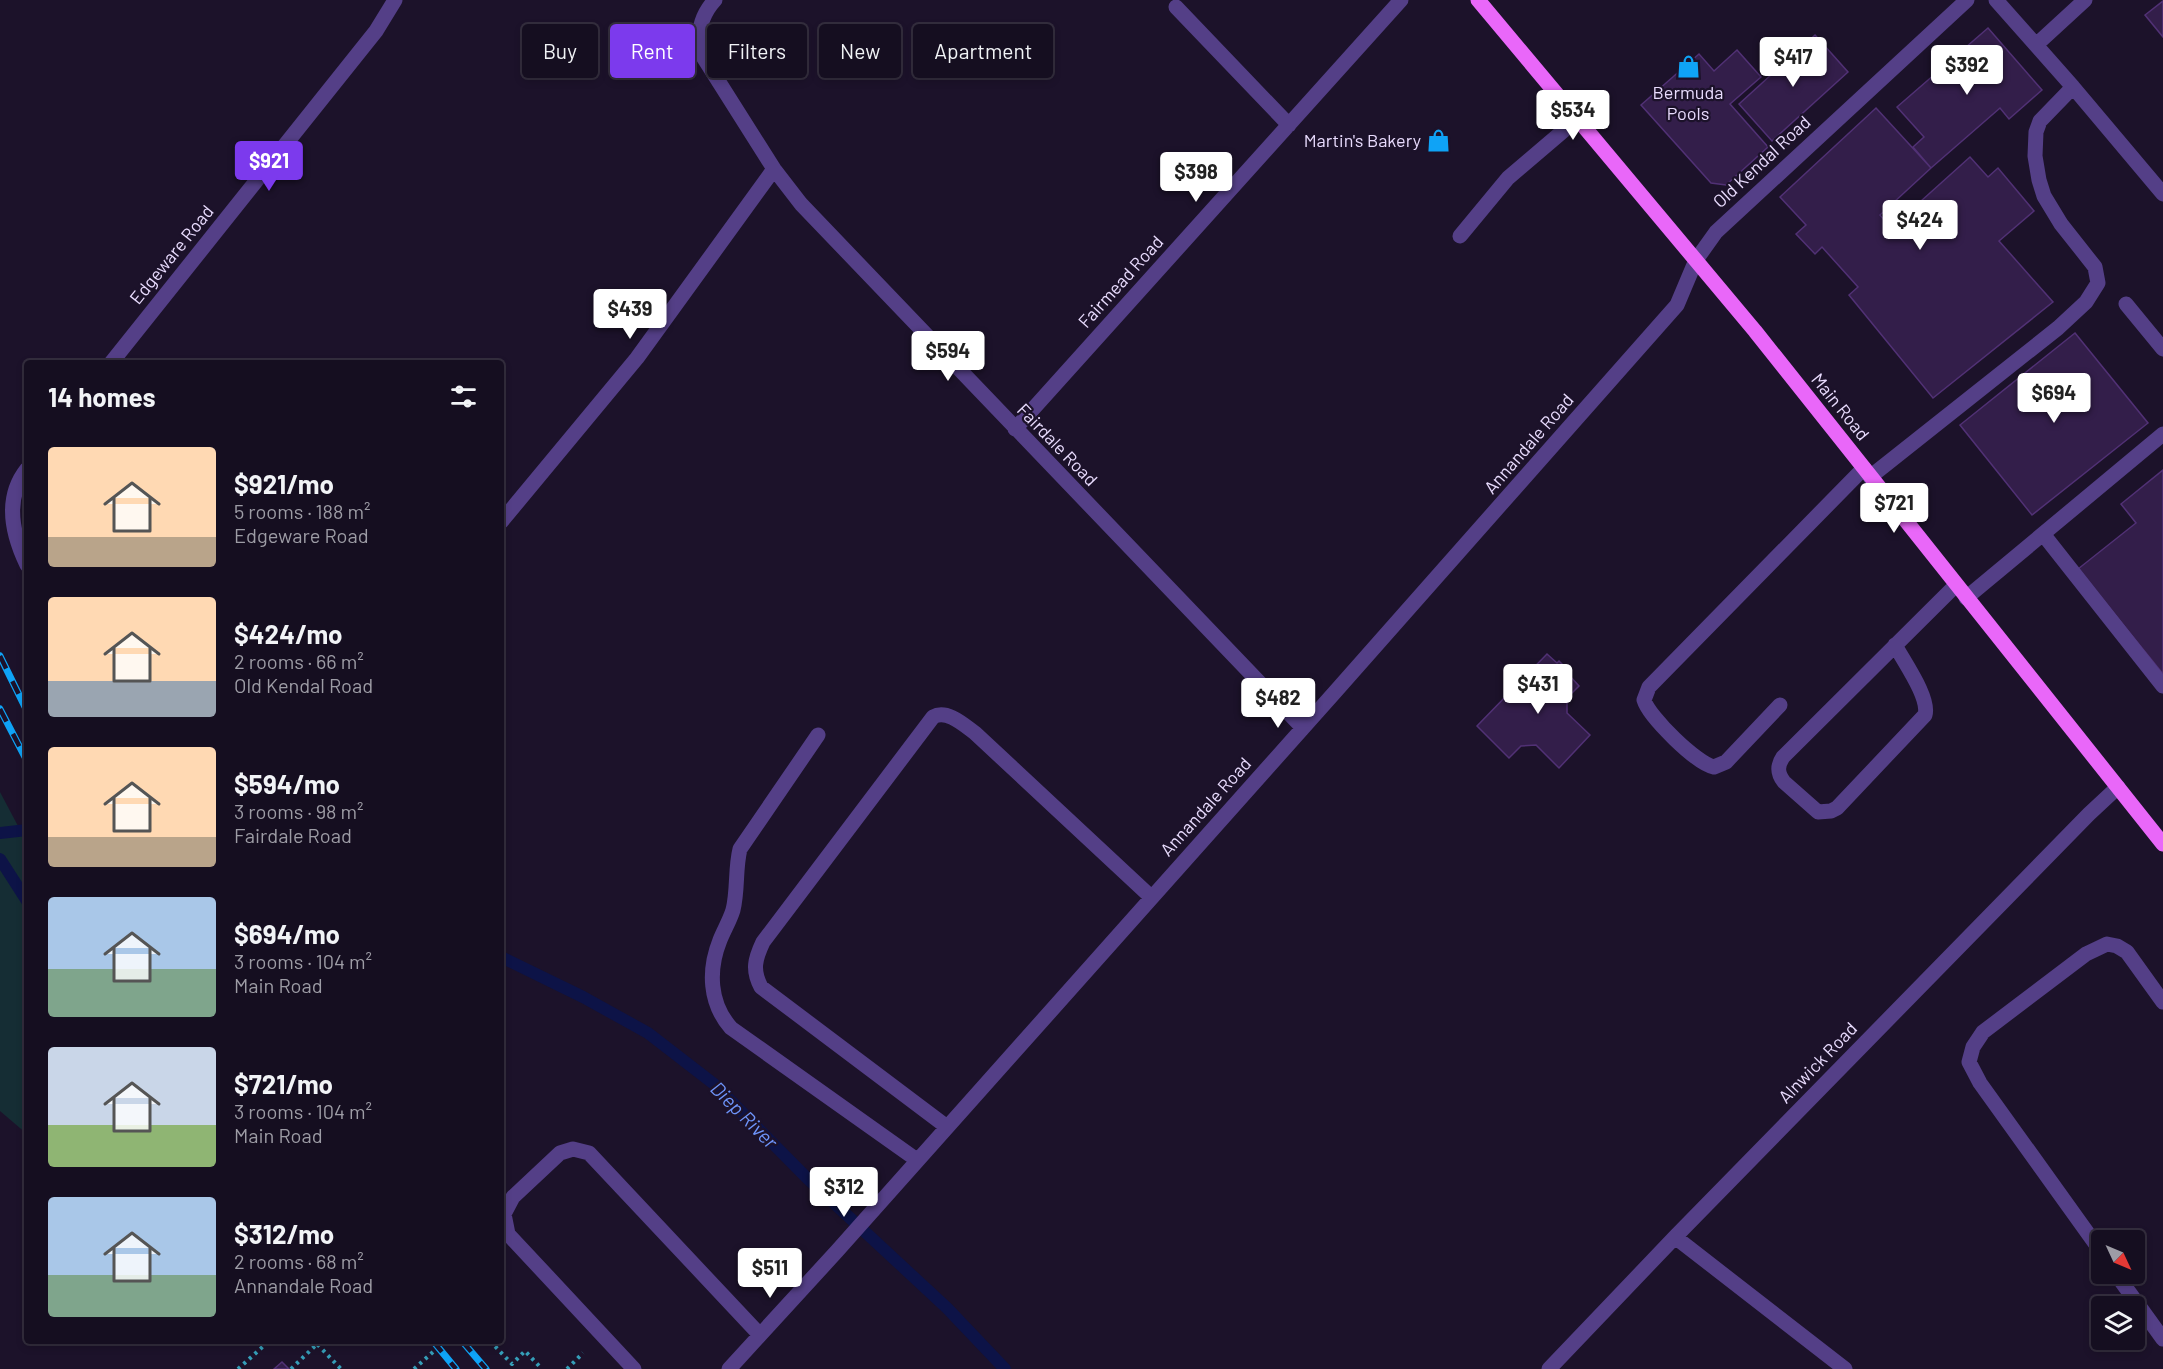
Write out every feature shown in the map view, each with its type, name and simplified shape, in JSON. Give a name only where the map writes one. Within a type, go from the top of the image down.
[{"type":"main road","name":"Main Road","points":[[1478,0],[1576,120],[1696,260],[2163,844]]},
{"type":"street","name":"Edgeware Road","points":[[113,360],[376,31],[394,0]]},
{"type":"street","name":"Fairdale Road","points":[[715,0],[700,24],[698,39],[700,52],[774,169],[801,204],[1302,728]]},
{"type":"street","name":"Fairmead Road","points":[[1015,429],[1401,0]]},
{"type":"street","points":[[1996,0],[2163,194]]},
{"type":"street","points":[[2036,45],[2085,0]]},
{"type":"street","name":"Old Kendal Road","points":[[1696,260],[1727,220],[1962,1]]},
{"type":"street","points":[[1176,7],[1289,125]]},
{"type":"street","points":[[1780,705],[1726,762],[1714,767],[1701,762],[1649,712],[1644,700],[1649,687],[1867,472],[2058,328],[2086,302],[2098,283],[2095,267],[2061,224],[2044,196],[2038,180],[2035,156],[2036,132],[2040,121],[2050,108],[2073,87]]},
{"type":"street","points":[[1460,236],[1508,178],[1576,120]]},
{"type":"street","points":[[504,518],[638,358],[774,169]]},
{"type":"street","name":"Annandale Road","points":[[729,1369],[837,1251],[1677,305],[1696,260]]},
{"type":"street","points":[[2126,304],[2163,349]]},
{"type":"street","points":[[1966,598],[2163,434]]},
{"type":"street","points":[[24,474],[15,489],[12,501],[12,523],[24,558]]},
{"type":"street","points":[[2043,534],[2163,686]]},
{"type":"street","points":[[1895,645],[1925,699],[1925,715],[1837,808],[1831,812],[1818,812],[1784,782],[1780,776],[1779,763],[1895,645],[1956,585]]},
{"type":"street","points":[[947,1126],[761,987],[755,973],[755,963],[763,942],[933,717],[936,714],[945,714],[964,724],[1151,897]]},
{"type":"street","points":[[818,735],[740,849],[733,909],[715,956],[712,977],[716,1006],[731,1028],[917,1160]]},
{"type":"street","name":"Alnwick Road","points":[[1548,1369],[2089,814],[2118,787]]},
{"type":"street","points":[[2091,1238],[1980,1083],[1969,1062],[1973,1047],[1983,1032],[2086,954],[2106,944],[2117,946],[2127,952],[2163,1002]]},
{"type":"street","points":[[634,1369],[508,1233],[504,1214],[513,1197],[560,1153],[573,1149],[589,1153],[760,1335]]},
{"type":"street","points":[[1675,1237],[1845,1369]]},
{"type":"street","points":[[2123,1284],[2163,1340]]},
{"type":"path","points":[[238,1369],[266,1344]]},
{"type":"path","points":[[291,1369],[317,1344],[340,1369]]},
{"type":"path","points":[[414,1369],[442,1344]]},
{"type":"path","points":[[493,1344],[512,1364],[525,1351],[542,1369]]},
{"type":"shaded area","points":[[0,792],[24,837],[24,1131],[0,1111]]},
{"type":"building","points":[[2163,1],[2163,37],[2145,15]]},
{"type":"building","points":[[1988,28],[2042,90],[2009,119],[2000,108],[1931,168],[1913,147],[1924,137],[1897,107]]},
{"type":"building","points":[[1815,35],[1848,72],[1772,141],[1739,104]]},
{"type":"building","points":[[1737,50],[1761,77],[1730,104],[1768,147],[1726,185],[1711,183],[1641,105],[1699,54],[1714,71]]},
{"type":"building","points":[[1876,108],[1931,168],[1880,215],[1891,228],[1970,157],[1988,177],[1998,168],[2034,211],[1999,241],[2053,302],[1933,398],[1849,295],[1858,287],[1822,247],[1815,254],[1796,234],[1806,225],[1780,197]]},
{"type":"building","points":[[2075,333],[2148,423],[2032,515],[1960,425]]},
{"type":"building","points":[[2163,470],[2163,674],[2078,569],[2136,523],[2121,504]]},
{"type":"building","points":[[1547,654],[1557,663],[1559,661],[1571,673],[1569,675],[1579,686],[1567,698],[1567,713],[1590,735],[1559,768],[1536,745],[1521,746],[1509,758],[1477,726]]},
{"type":"building","points":[[282,1362],[289,1369],[274,1369]]},
{"type":"waterway","name":"Diep River","points":[[0,833],[24,830]]},
{"type":"waterway","points":[[0,859],[24,896]]},
{"type":"waterway","name":"Diep River","points":[[504,958],[583,997],[648,1033],[714,1084],[807,1178],[947,1308],[1005,1369]]},
{"type":"railway","points":[[0,656],[24,705]]},
{"type":"railway","points":[[0,709],[24,755]]},
{"type":"railway","points":[[435,1344],[456,1369]]},
{"type":"railway","points":[[465,1344],[486,1369]]},
{"type":"place","name":"Bermuda Pools","points":[[1688,67]]},
{"type":"place","name":"Martin's Bakery","points":[[1439,141]]}]
